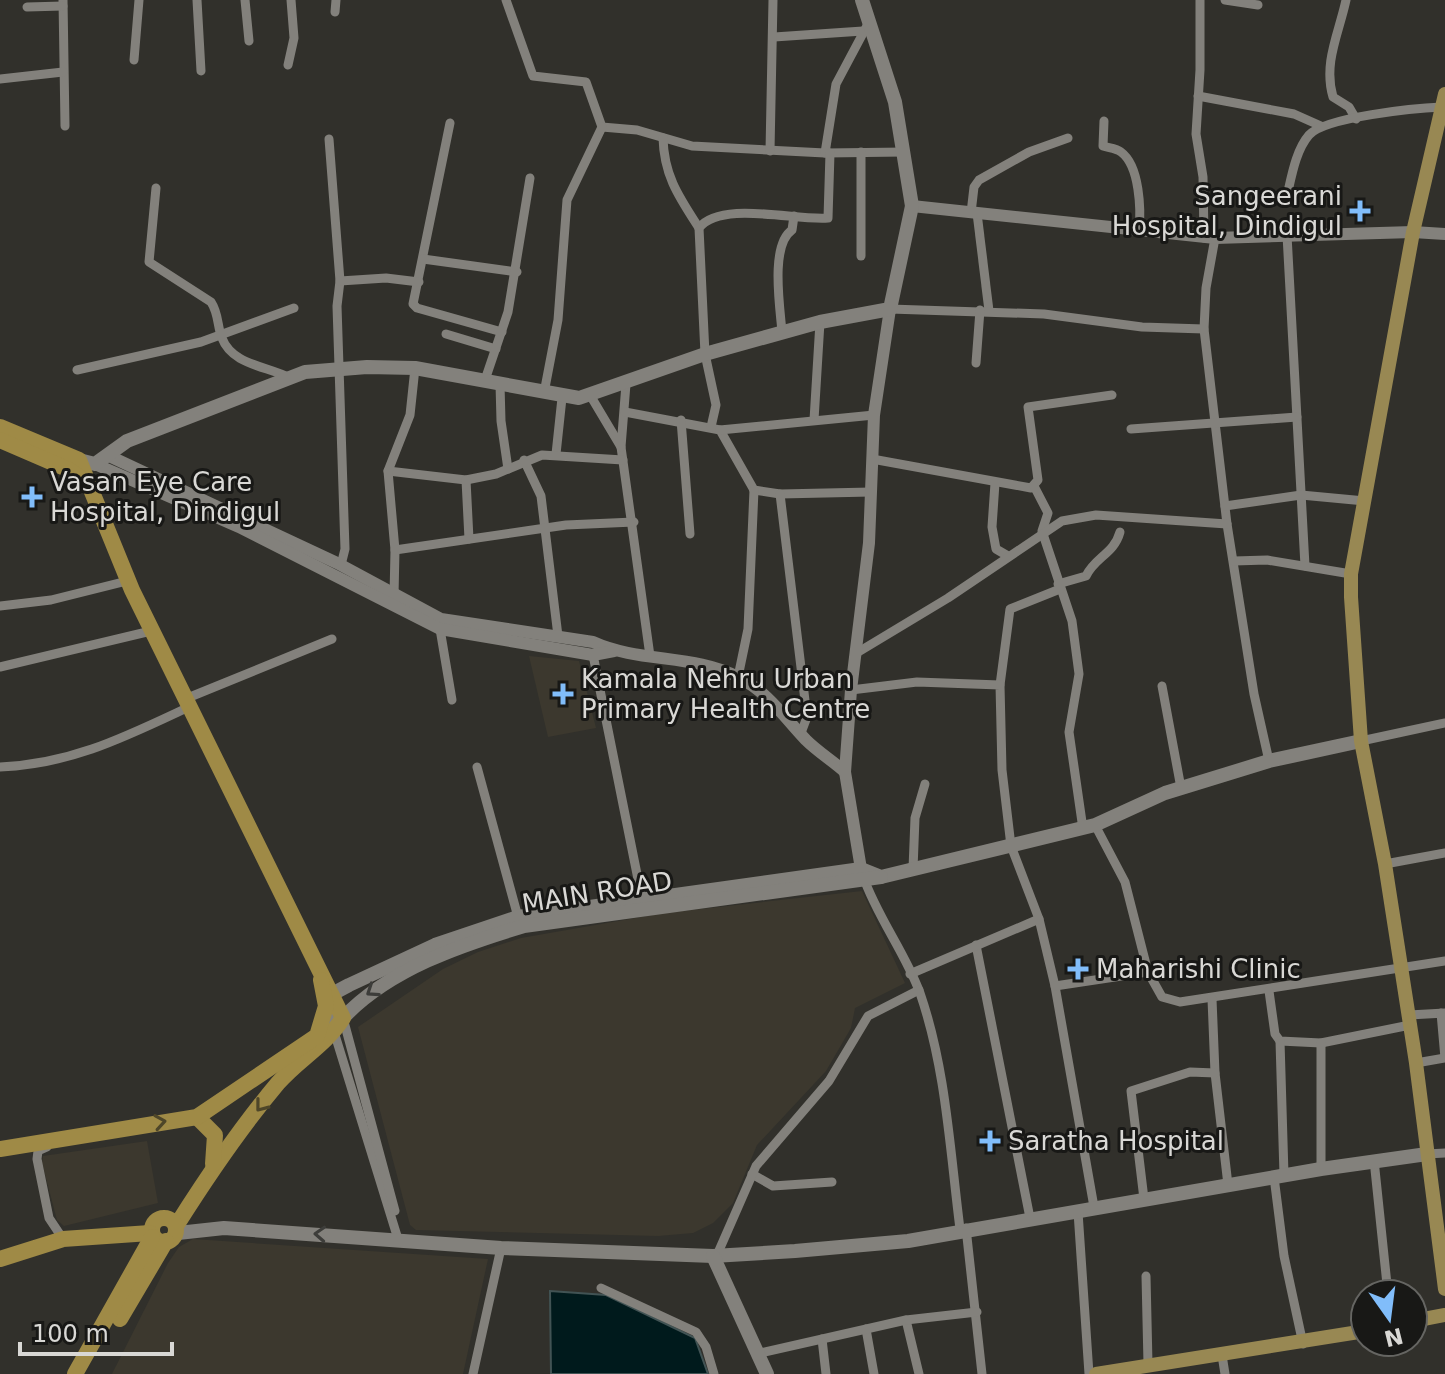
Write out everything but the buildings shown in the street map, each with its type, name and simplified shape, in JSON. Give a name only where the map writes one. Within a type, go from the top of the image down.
[{"type":"highway","points":[[0,427],[87,462]]},
{"type":"highway","points":[[0,440],[87,462]]},
{"type":"highway","points":[[87,462],[85,481],[127,581],[319,968],[339,1024],[280,1081],[209,1173],[167,1210],[164,1231],[87,1374]]},
{"type":"highway","points":[[0,1149],[197,1117],[317,1036],[330,1000]]},
{"type":"highway","points":[[197,1117],[215,1135],[209,1173]]},
{"type":"highway","points":[[0,1259],[63,1239],[164,1231]]},
{"type":"highway","points":[[75,1374],[134,1271],[164,1231]]},
{"type":"highway","points":[[118,1235],[134,1251],[134,1271]]},
{"type":"main road","points":[[87,462],[127,441],[305,372],[415,368],[562,398],[590,395],[705,354],[820,322],[890,309],[912,206],[906,152],[895,102],[866,26],[862,0]]},
{"type":"main road","points":[[1444,101],[1413,232],[1351,574],[1361,741],[1385,864],[1427,1154],[1439,1202],[1445,1289]]},
{"type":"main road","points":[[863,875],[881,877],[1089,827],[1181,788],[1269,761],[1361,741]]},
{"type":"main road","name":"MAIN ROAD","points":[[330,1000],[435,945],[518,917],[863,875]]},
{"type":"main road","name":"MAIN ROAD","points":[[339,1024],[361,998],[384,983],[479,939],[524,926],[644,902]]},
{"type":"main road","points":[[164,1231],[224,1228],[501,1248],[715,1255],[908,1241],[963,1229],[1374,1160],[1427,1154]]},
{"type":"main road","points":[[715,1255],[767,1374]]},
{"type":"main road","points":[[1096,1374],[1148,1364],[1303,1344],[1349,1334]]},
{"type":"street","points":[[134,60],[139,0]]},
{"type":"street","points":[[197,0],[201,71]]},
{"type":"street","points":[[245,0],[249,41]]},
{"type":"street","points":[[288,65],[294,38],[291,0]]},
{"type":"street","points":[[335,12],[336,0]]},
{"type":"street","points":[[506,0],[533,76],[586,82],[602,127],[569,191],[558,320],[544,393]]},
{"type":"street","points":[[770,151],[773,0]]},
{"type":"street","points":[[1200,0],[1196,134],[1210,238],[1204,329],[1227,524],[1254,694],[1269,761]]},
{"type":"street","points":[[1225,0],[1258,5]]},
{"type":"street","points":[[1346,0],[1329,61],[1329,76],[1333,97],[1349,107],[1356,119]]},
{"type":"street","points":[[27,7],[63,3],[65,126]]},
{"type":"street","points":[[774,37],[866,26]]},
{"type":"street","points":[[699,228],[711,217],[794,216],[825,219],[830,216],[828,153],[836,84],[866,26]]},
{"type":"street","points":[[0,79],[63,72]]},
{"type":"street","points":[[1198,96],[1269,108],[1321,126]]},
{"type":"street","points":[[1286,200],[1301,150],[1308,136],[1321,126],[1444,101]]},
{"type":"street","points":[[1104,121],[1103,146],[1117,149],[1132,168],[1140,208],[1139,231]]},
{"type":"street","points":[[450,123],[415,307],[502,332]]},
{"type":"street","points":[[602,127],[637,130],[692,146],[828,153],[906,152]]},
{"type":"street","points":[[663,138],[664,162],[671,186],[699,228],[705,354],[716,405],[716,429],[754,490],[748,629],[738,677]]},
{"type":"street","points":[[976,363],[984,310],[974,187],[979,180],[1022,155],[1068,138]]},
{"type":"street","points":[[329,139],[340,281],[337,306],[345,549],[341,565]]},
{"type":"street","points":[[861,152],[861,256]]},
{"type":"street","points":[[508,469],[493,382],[496,349],[517,272],[530,178]]},
{"type":"street","points":[[156,188],[149,262],[211,302],[216,309],[220,335],[234,356],[290,378]]},
{"type":"street","points":[[912,206],[1210,238],[1413,232],[1445,234]]},
{"type":"street","points":[[782,332],[779,259],[785,235],[792,230],[794,216]]},
{"type":"street","points":[[1287,235],[1305,566]]},
{"type":"street","points":[[423,259],[517,272]]},
{"type":"street","points":[[340,281],[386,278],[419,282]]},
{"type":"street","points":[[77,370],[147,356],[220,335],[294,308]]},
{"type":"street","points":[[982,1374],[977,1312],[944,1093],[919,990],[863,875],[845,772],[851,690],[869,543],[874,415],[890,309],[984,310],[1044,314],[1142,327],[1204,329]]},
{"type":"street","points":[[814,420],[820,322]]},
{"type":"street","points":[[446,334],[496,349]]},
{"type":"street","points":[[394,596],[395,550],[388,471],[410,415],[415,368]]},
{"type":"street","points":[[626,384],[621,447],[634,522],[650,656]]},
{"type":"street","points":[[590,395],[621,447]]},
{"type":"street","points":[[1034,486],[1038,480],[1028,407],[1112,395]]},
{"type":"street","points":[[556,454],[562,398]]},
{"type":"street","points":[[625,412],[681,420],[716,429],[874,415]]},
{"type":"street","points":[[1131,429],[1297,417]]},
{"type":"street","points":[[681,420],[690,534]]},
{"type":"street","points":[[388,471],[466,480],[508,469],[524,460],[556,454],[623,460]]},
{"type":"street","points":[[872,459],[995,483],[1034,486]]},
{"type":"street","points":[[524,460],[541,496],[558,636]]},
{"type":"street","points":[[87,462],[341,565],[441,619],[593,642],[614,651],[708,667],[738,677],[765,695],[801,733],[845,772]]},
{"type":"street","points":[[87,462],[239,527],[440,629],[593,655],[614,651]]},
{"type":"street","points":[[466,480],[469,539]]},
{"type":"street","points":[[995,483],[992,527],[996,549],[1008,556]]},
{"type":"street","points":[[1034,486],[1048,513],[1042,531],[1072,621],[1079,674],[1069,732],[1089,827],[1125,882],[1148,972],[1162,997],[1180,1002],[1212,999],[1445,961]]},
{"type":"street","points":[[754,490],[780,494],[871,492]]},
{"type":"street","points":[[780,494],[807,717],[801,733]]},
{"type":"street","points":[[1225,506],[1301,495],[1365,501]]},
{"type":"street","points":[[855,654],[1062,521],[1096,515],[1227,524]]},
{"type":"street","points":[[395,550],[547,528],[634,522]]},
{"type":"street","points":[[1094,1207],[1055,986],[1039,919],[1011,846],[1002,770],[1000,685],[1010,609],[1086,576],[1091,566],[1110,553],[1120,532]]},
{"type":"street","points":[[1234,561],[1267,560],[1351,574]]},
{"type":"street","points":[[0,606],[51,600],[127,581]]},
{"type":"street","points":[[440,629],[452,700]]},
{"type":"street","points":[[0,667],[151,631]]},
{"type":"street","points":[[0,767],[30,765],[99,749],[187,703],[332,639]]},
{"type":"street","points":[[593,655],[644,902]]},
{"type":"street","points":[[851,690],[917,682],[1000,685]]},
{"type":"street","points":[[1162,686],[1181,788]]},
{"type":"street","points":[[1361,741],[1445,723]]},
{"type":"street","points":[[477,767],[518,917]]},
{"type":"street","points":[[913,869],[915,818],[925,784]]},
{"type":"street","points":[[1385,864],[1445,853]]},
{"type":"street","points":[[910,974],[1039,919]]},
{"type":"street","points":[[976,945],[1030,1218]]},
{"type":"street","points":[[1055,986],[1148,972]]},
{"type":"street","points":[[715,1255],[752,1174],[772,1145],[829,1081],[868,1016],[919,990]]},
{"type":"street","points":[[1269,991],[1275,1034],[1280,1041],[1279,1176],[1284,1256],[1303,1344]]},
{"type":"street","points":[[1212,999],[1215,1073],[1228,1185]]},
{"type":"street","points":[[1280,1041],[1321,1043],[1443,1013],[1445,1058],[1416,1063]]},
{"type":"street","points":[[339,1024],[396,1215],[398,1239]]},
{"type":"street","points":[[339,1024],[398,1239]]},
{"type":"street","points":[[1321,1043],[1321,1169]]},
{"type":"street","points":[[1144,1199],[1131,1091],[1190,1072],[1215,1073]]},
{"type":"street","points":[[63,1239],[49,1218],[38,1151],[105,1132]]},
{"type":"street","points":[[1427,1154],[1445,1153]]},
{"type":"street","points":[[1374,1160],[1386,1278]]},
{"type":"street","points":[[752,1174],[773,1186],[832,1182]]},
{"type":"street","points":[[1078,1212],[1089,1374]]},
{"type":"street","points":[[473,1374],[501,1248]]},
{"type":"street","points":[[1146,1276],[1148,1364]]},
{"type":"street","points":[[601,1288],[696,1332],[706,1347],[714,1374]]},
{"type":"street","points":[[760,1353],[906,1320],[977,1312]]},
{"type":"street","points":[[906,1320],[919,1374]]},
{"type":"street","points":[[866,1329],[874,1374]]},
{"type":"street","points":[[822,1339],[826,1374]]},
{"type":"street","points":[[1222,1355],[1225,1374]]},
{"type":"shaded area","name":"Kamala Nehru Urban Primary Health Centre","points":[[529,656],[579,661],[596,728],[548,737]]},
{"type":"shaded area","points":[[862,891],[905,983],[855,1008],[851,1028],[826,1071],[757,1145],[733,1203],[713,1223],[693,1233],[658,1236],[416,1230],[410,1225],[358,1027],[443,969],[478,952],[521,938],[664,913]]},
{"type":"shaded area","points":[[147,1141],[158,1203],[64,1226],[57,1220],[42,1163],[43,1156]]},
{"type":"shaded area","points":[[193,1239],[488,1259],[463,1374],[112,1374],[168,1263],[179,1247]]},
{"type":"water","points":[[550,1291],[606,1295],[695,1338],[708,1374],[551,1374]]},
{"type":"place","name":"Sangeerani Hospital, Dindigul","points":[[1360,211]]},
{"type":"place","name":"Vasan Eye Care Hospital, Dindigul","points":[[32,497]]},
{"type":"place","name":"Kamala Nehru Urban Primary Health Centre","points":[[563,694]]},
{"type":"place","name":"Maharishi Clinic","points":[[1078,969]]},
{"type":"place","name":"Saratha Hospital","points":[[990,1141]]}]
